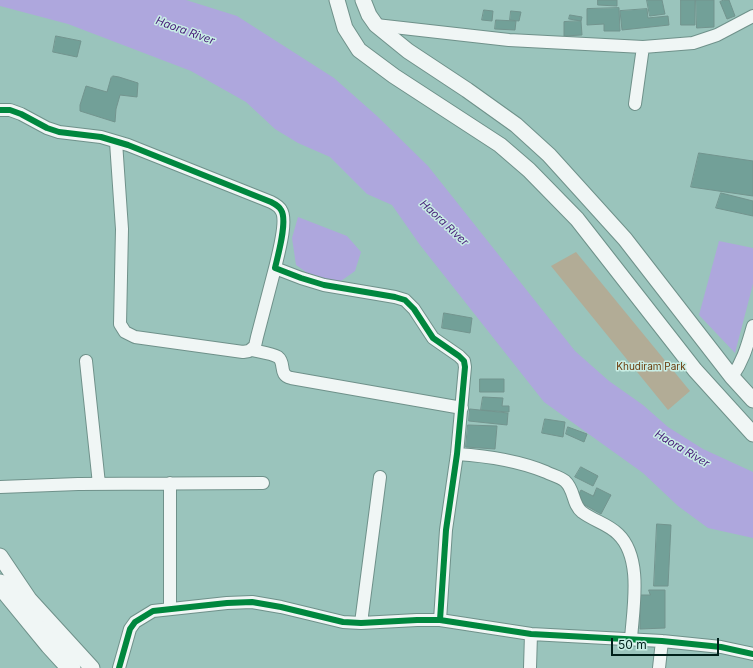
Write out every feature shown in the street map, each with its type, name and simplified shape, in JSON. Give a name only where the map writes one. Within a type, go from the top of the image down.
[{"type":"main road","points":[[0,584],[71,668]]},
{"type":"street","points":[[337,0],[344,28],[352,42],[359,50],[394,76],[500,145],[529,170],[577,219],[696,370],[753,434]]},
{"type":"street","points":[[363,0],[369,15],[376,25],[408,51],[468,90],[516,125],[549,155],[625,239],[732,376],[753,400]]},
{"type":"street","points":[[376,25],[510,40],[643,47],[693,43],[717,35],[753,16]]},
{"type":"street","points":[[635,104],[643,47]]},
{"type":"street","points":[[0,110],[10,110],[21,114],[47,128],[59,132],[73,135],[87,135],[128,145],[164,158],[278,206],[282,210],[284,225],[275,268],[257,337],[252,350]]},
{"type":"street","points":[[116,142],[122,229],[120,324],[125,332],[135,337],[243,352],[252,350],[277,357],[281,362],[283,372],[291,378],[462,408]]},
{"type":"street","points":[[275,268],[324,285],[396,297],[405,300],[414,309],[433,338],[464,361],[466,374],[457,454],[446,530],[440,620]]},
{"type":"street","points":[[732,376],[745,354],[753,326]]},
{"type":"street","points":[[86,361],[99,484]]},
{"type":"street","points":[[457,454],[490,456],[517,462],[562,478],[569,486],[576,506],[582,512],[619,535],[630,551],[633,563],[634,575],[631,639]]},
{"type":"street","points":[[361,623],[380,478]]},
{"type":"street","points":[[170,483],[170,609]]},
{"type":"street","points":[[0,487],[99,484],[263,483]]},
{"type":"street","points":[[0,556],[29,599],[92,668]]},
{"type":"street","points":[[0,596],[58,668]]},
{"type":"street","points":[[119,668],[126,637],[130,629],[135,622],[153,611],[227,603],[252,602],[343,622],[361,623],[440,620],[531,634],[662,641],[721,647],[753,654]]},
{"type":"street","points":[[530,668],[531,634]]},
{"type":"street","points":[[659,668],[662,641]]},
{"type":"green space","name":"Khudiram Park","points":[[576,252],[690,391],[668,410],[551,266]]},
{"type":"water","name":"Haora River","points":[[0,0],[186,0],[237,16],[334,78],[377,116],[428,166],[575,351],[609,381],[643,405],[668,427],[703,449],[753,472],[753,538],[708,528],[678,506],[643,473],[544,402],[420,245],[392,205],[367,194],[330,157],[298,143],[275,129],[246,102],[191,71],[68,24],[0,6]]},
{"type":"water","points":[[298,217],[347,236],[361,252],[355,271],[341,281],[316,279],[296,265],[292,238]]},
{"type":"water","points":[[719,241],[753,248],[753,284],[735,353],[699,315]]},
{"type":"building","points":[[598,0],[617,0],[617,6],[598,5]]},
{"type":"building","points":[[647,0],[662,0],[665,14],[650,16]]},
{"type":"building","points":[[681,0],[695,0],[695,25],[681,25]]},
{"type":"building","points":[[696,0],[714,0],[714,27],[697,28]]},
{"type":"building","points":[[729,0],[735,16],[727,19],[720,2]]},
{"type":"building","points":[[619,8],[620,31],[604,31],[604,24],[587,25],[587,9]]},
{"type":"building","points":[[647,9],[648,18],[668,16],[669,25],[622,30],[620,11]]},
{"type":"building","points":[[484,10],[493,11],[492,21],[482,20]]},
{"type":"building","points":[[511,11],[521,12],[519,21],[510,20]]},
{"type":"building","points":[[570,15],[582,17],[581,21],[569,19]]},
{"type":"building","points":[[496,20],[516,21],[515,30],[495,29]]},
{"type":"building","points":[[581,21],[582,35],[564,36],[564,22]]},
{"type":"building","points":[[56,36],[81,41],[77,57],[53,52]]},
{"type":"building","points":[[113,76],[138,83],[137,97],[120,95],[116,109],[115,122],[80,111],[80,105],[86,86],[107,92]]},
{"type":"building","points":[[699,153],[753,161],[753,196],[691,187]]},
{"type":"building","points":[[721,193],[753,201],[753,216],[716,208]]},
{"type":"building","points":[[444,313],[472,318],[470,333],[442,328]]},
{"type":"building","points":[[480,379],[504,379],[504,392],[480,392]]},
{"type":"building","points":[[483,397],[503,398],[502,406],[509,406],[509,412],[481,410]]},
{"type":"building","points":[[470,409],[508,413],[507,425],[469,421]]},
{"type":"building","points":[[545,419],[565,422],[563,437],[542,433]]},
{"type":"building","points":[[468,425],[497,426],[495,449],[466,447]]},
{"type":"building","points":[[568,427],[587,434],[584,442],[566,434]]},
{"type":"building","points":[[581,467],[598,476],[593,486],[575,477]]},
{"type":"building","points":[[597,488],[611,495],[601,514],[576,500],[581,490],[593,496]]},
{"type":"building","points":[[657,524],[671,525],[668,586],[654,586]]},
{"type":"building","points":[[649,590],[665,590],[665,628],[640,629],[640,595],[650,595]]},
{"type":"cycle path","points":[[0,110],[10,110],[21,114],[47,128],[59,132],[101,137],[128,145],[271,202],[278,206],[283,215],[282,238],[275,268],[324,285],[405,300],[414,309],[433,338],[464,361],[465,367],[457,454],[446,530],[440,620]]},
{"type":"cycle path","points":[[119,668],[130,629],[135,622],[153,611],[227,603],[252,602],[281,607],[343,622],[361,623],[440,620],[531,634],[662,641],[721,647],[753,654]]}]
